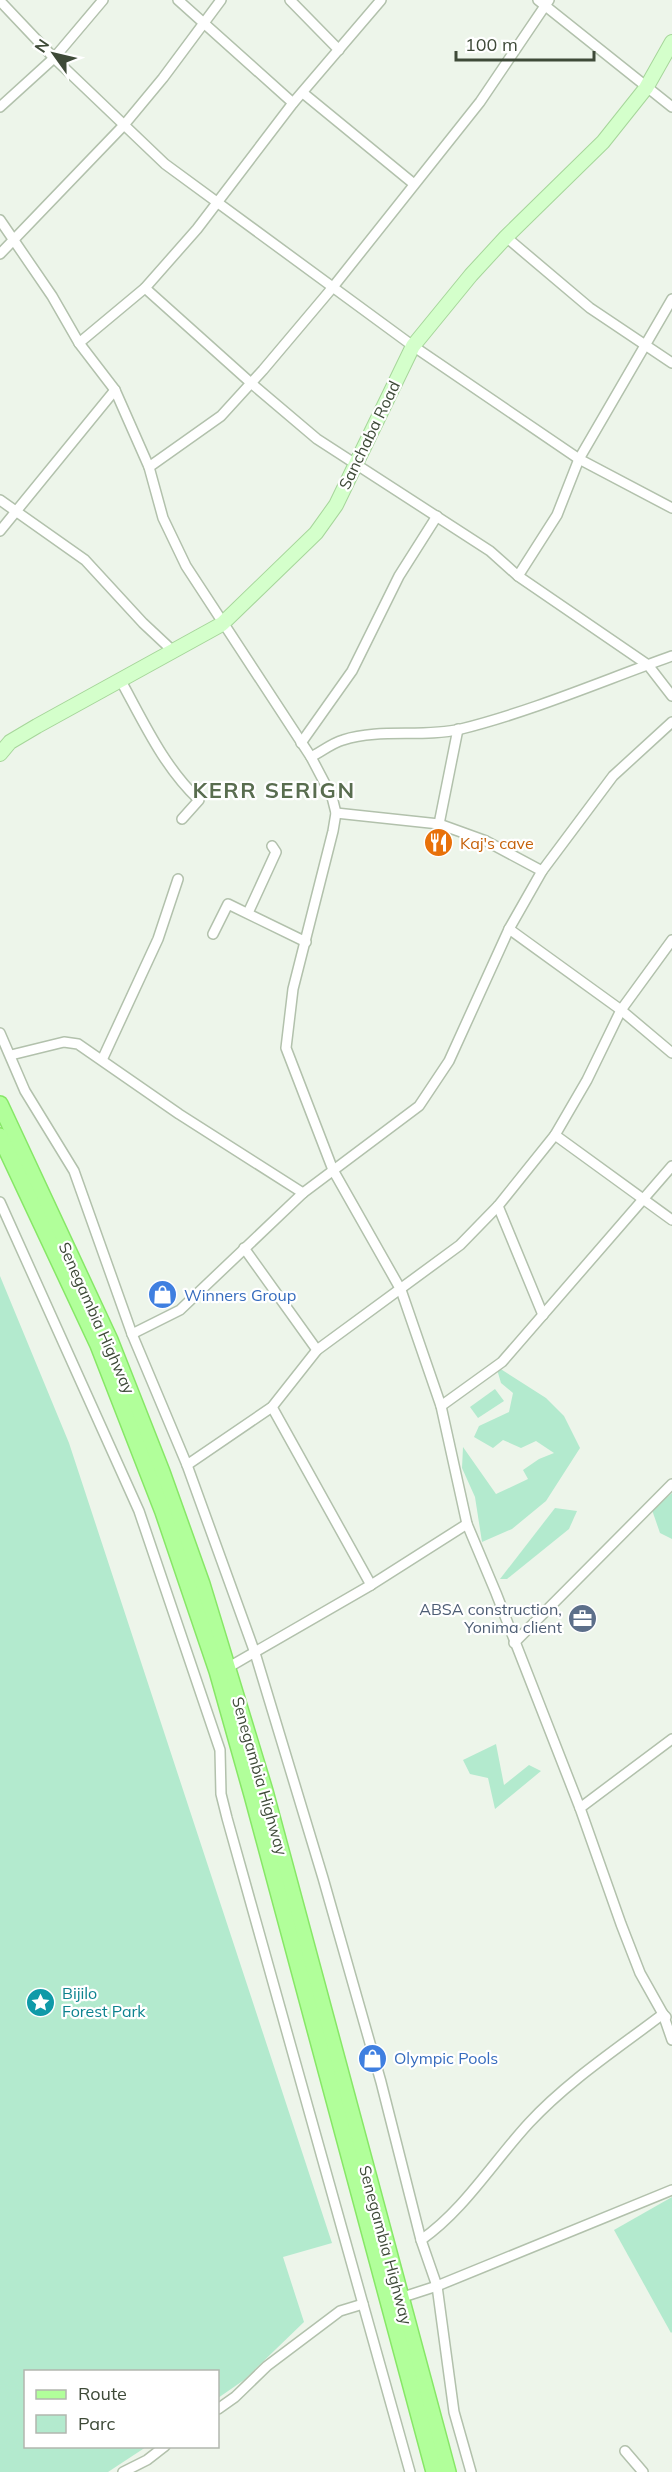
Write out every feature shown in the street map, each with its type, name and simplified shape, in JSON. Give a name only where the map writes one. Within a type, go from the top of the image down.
[{"type":"main road","name":"Senegambia Highway","points":[[0,1104],[114,1351],[176,1508],[229,1667],[448,2472]]},
{"type":"main road","name":"Senegambia Highway","points":[[0,1136],[98,1345],[163,1512],[213,1661],[259,1818],[434,2472]]},
{"type":"street","points":[[0,107],[54,58],[103,0]]},
{"type":"street","points":[[178,0],[293,104]]},
{"type":"street","points":[[0,254],[124,125],[221,0]]},
{"type":"street","points":[[290,0],[339,50]]},
{"type":"street","points":[[79,343],[145,288],[197,229],[293,104],[381,0]]},
{"type":"street","points":[[0,1],[54,58],[165,164],[413,346],[579,459],[672,508]]},
{"type":"street","points":[[149,467],[221,416],[333,287],[480,102],[544,2],[672,107]]},
{"type":"street","name":"Sanchaba Road","points":[[0,754],[10,742],[37,726],[222,624],[316,533],[336,505],[413,346],[471,275],[506,237],[603,142],[646,88],[672,42]]},
{"type":"street","points":[[303,93],[414,184]]},
{"type":"street","points":[[0,220],[52,296],[79,343],[115,390],[149,467],[163,518],[186,566],[311,758],[332,797],[336,813],[293,989],[286,1048],[333,1170],[401,1290],[441,1406],[467,1524],[580,1808],[640,1973],[663,2014],[672,2040]]},
{"type":"street","points":[[506,237],[590,308],[672,363]]},
{"type":"street","points":[[145,288],[251,383],[318,439],[490,551],[518,576],[648,665],[672,696]]},
{"type":"street","points":[[518,576],[557,515],[579,459],[672,298]]},
{"type":"street","points":[[0,531],[115,390]]},
{"type":"street","points":[[0,500],[85,560],[143,623],[174,652]]},
{"type":"street","points":[[301,743],[352,671],[399,576],[437,516]]},
{"type":"street","points":[[311,758],[342,740],[391,733],[426,734],[458,729],[527,711],[672,656]]},
{"type":"street","points":[[122,681],[165,759],[180,782],[199,800],[182,819]]},
{"type":"street","points":[[132,1334],[180,1310],[303,1193],[419,1106],[449,1061],[509,929],[543,871],[613,776],[672,722]]},
{"type":"street","points":[[439,824],[458,729]]},
{"type":"street","points":[[336,813],[439,824],[486,841],[543,871]]},
{"type":"street","points":[[248,914],[276,852],[272,846]]},
{"type":"street","points":[[102,1060],[158,939],[178,879]]},
{"type":"street","points":[[213,934],[228,904],[306,942]]},
{"type":"street","points":[[509,929],[621,1010],[672,1053]]},
{"type":"street","points":[[187,1465],[272,1407],[317,1350],[460,1245],[498,1206],[555,1135],[587,1080],[621,1010],[672,940]]},
{"type":"street","points":[[0,1033],[24,1091],[74,1171],[132,1334],[187,1465],[255,1653],[378,2070],[421,2240],[437,2286],[454,2412],[471,2472]]},
{"type":"street","points":[[11,1055],[64,1042],[78,1044],[179,1114],[303,1193]]},
{"type":"street","points":[[555,1135],[672,1220]]},
{"type":"street","points":[[441,1406],[502,1362],[672,1166]]},
{"type":"street","points":[[0,1202],[139,1511],[220,1750],[221,1794],[225,1810],[410,2472]]},
{"type":"street","points":[[498,1206],[543,1315]]},
{"type":"street","points":[[244,1248],[317,1350]]},
{"type":"street","points":[[272,1407],[371,1585]]},
{"type":"street","points":[[514,1643],[672,1484]]},
{"type":"street","points":[[229,1667],[371,1585],[467,1524]]},
{"type":"street","points":[[580,1808],[672,1739]]},
{"type":"street","points":[[421,2240],[442,2226],[529,2123],[558,2093],[663,2014]]},
{"type":"street","points":[[663,2014],[672,2023]]},
{"type":"street","points":[[400,2298],[437,2286],[672,2190]]},
{"type":"street","points":[[219,2408],[236,2397],[267,2366],[340,2311],[363,2304]]},
{"type":"street","points":[[123,2472],[147,2460],[162,2448]]},
{"type":"street","points":[[625,2451],[643,2472]]},
{"type":"green space","points":[[0,1276],[69,1443],[332,2243],[283,2257],[304,2322],[244,2380],[219,2397],[219,2370],[24,2370],[24,2448],[144,2448],[108,2472],[0,2472]]},
{"type":"green space","points":[[496,1366],[546,1398],[564,1416],[580,1448],[546,1501],[512,1529],[482,1542],[475,1497],[462,1468],[463,1447],[496,1494],[528,1479],[523,1470],[539,1459],[554,1453],[536,1441],[521,1448],[503,1440],[493,1448],[474,1437],[479,1426],[509,1412],[513,1393],[501,1383]]},
{"type":"green space","points":[[495,1389],[504,1401],[478,1418],[470,1407]]},
{"type":"green space","points":[[672,1493],[672,1539],[660,1533],[652,1510]]},
{"type":"green space","points":[[555,1508],[577,1511],[569,1529],[507,1579],[500,1579]]},
{"type":"green space","points":[[496,1744],[504,1785],[529,1765],[541,1771],[495,1809],[488,1778],[470,1774],[463,1760]]},
{"type":"green space","points":[[672,2197],[672,2332],[671,2333],[614,2230]]},
{"type":"place","name":"Kaj's cave","points":[[439,843]]},
{"type":"place","name":"Winners Group","points":[[163,1295]]},
{"type":"place","name":"ABSA construction, Yonima client","points":[[583,1618]]},
{"type":"place","name":"Bijilo Forest Park","points":[[41,2002]]},
{"type":"place","name":"Olympic Pools","points":[[373,2058]]},
{"type":"district","name":"KERR SERIGN","points":[[274,790]]}]
